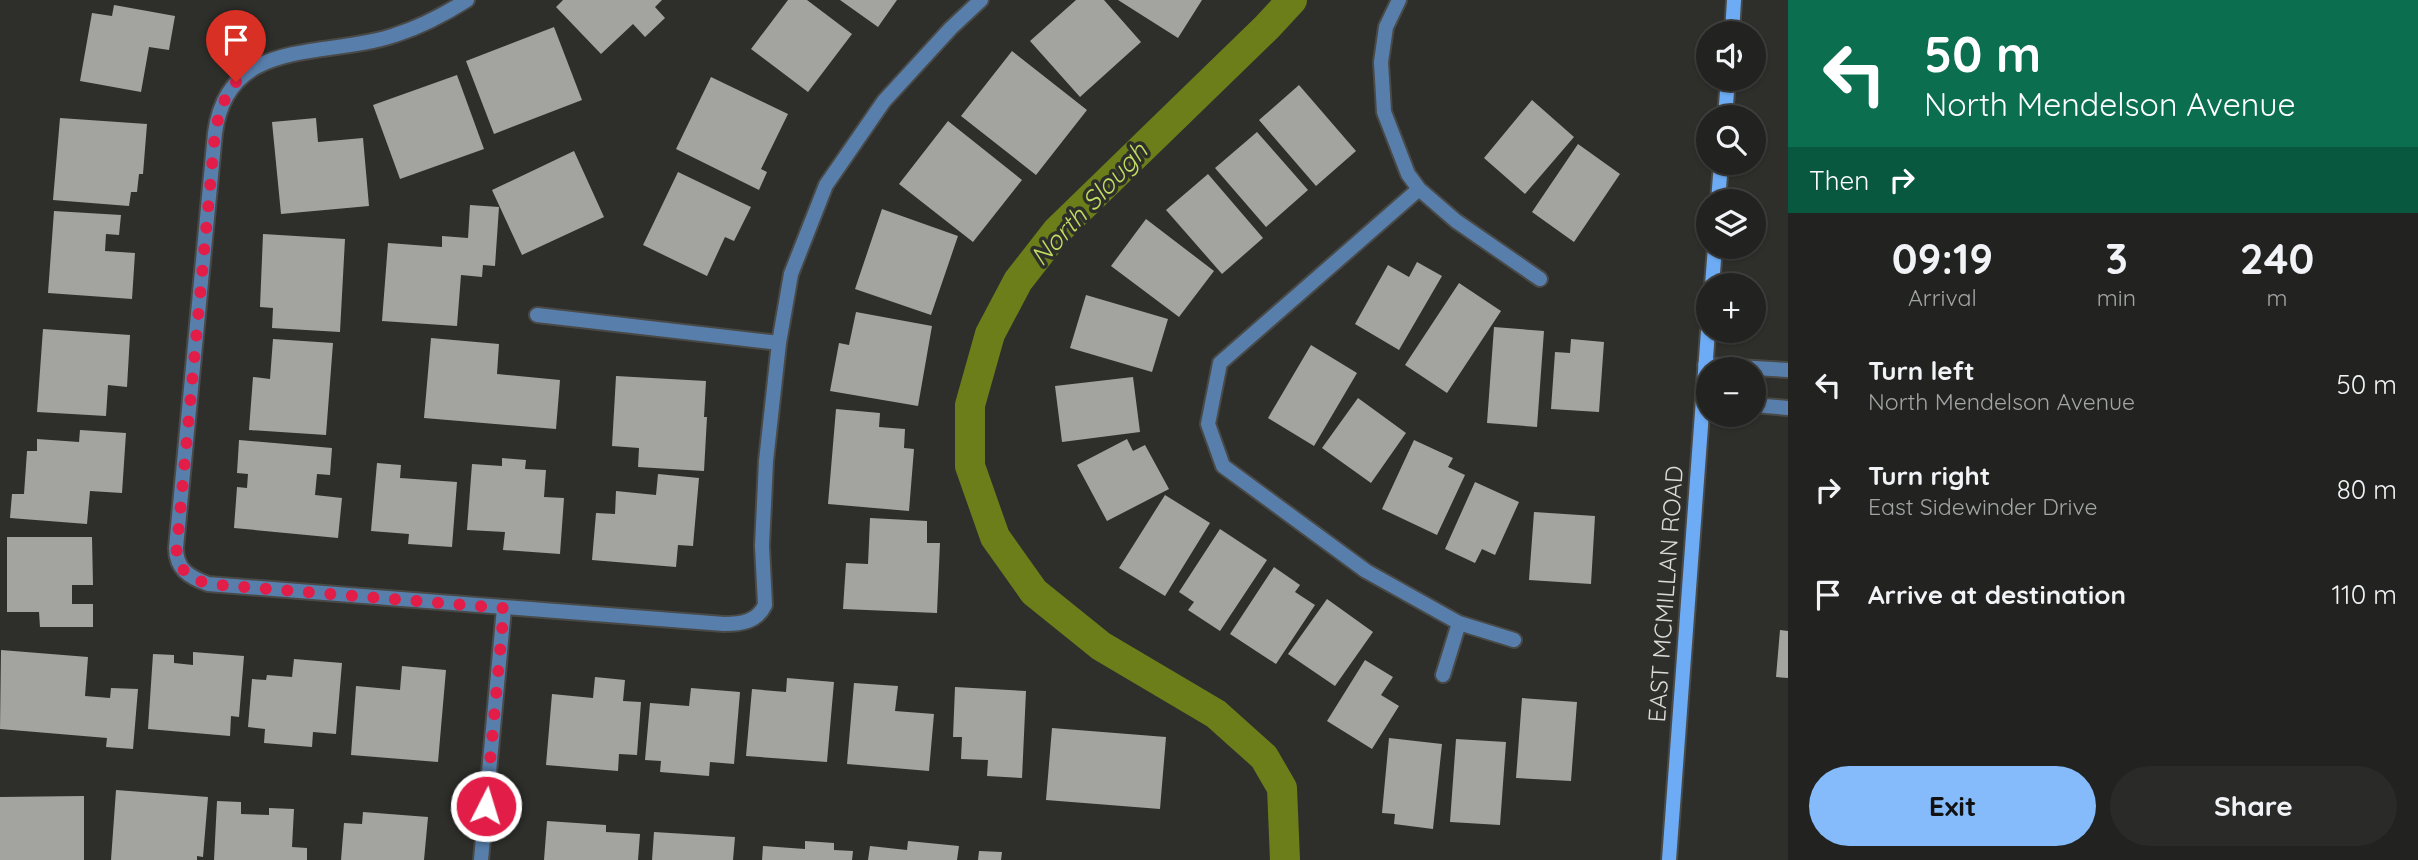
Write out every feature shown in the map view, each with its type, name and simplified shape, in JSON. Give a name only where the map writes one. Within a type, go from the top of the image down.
[{"type":"main road","points":[[1733,21],[1734,0]]},
{"type":"main road","name":"EAST MCMILLAN ROAD","points":[[1669,860],[1704,427]]},
{"type":"street","points":[[467,0],[445,14],[395,36],[348,47],[302,53],[257,65],[236,82],[221,106],[215,133],[176,548],[180,568],[193,578],[208,584],[724,624],[741,624],[762,612],[765,605],[762,546],[766,461],[779,343],[791,274],[826,185],[884,101],[951,28],[981,0]]},
{"type":"street","points":[[1399,0],[1386,27],[1381,62],[1384,112],[1408,174],[1419,189],[1456,221],[1540,279]]},
{"type":"street","points":[[1419,189],[1220,363],[1208,424],[1223,466],[1366,571],[1459,623],[1514,640]]},
{"type":"street","points":[[537,315],[779,343]]},
{"type":"street","points":[[1766,369],[1788,370]]},
{"type":"street","points":[[1766,406],[1788,408]]},
{"type":"street","points":[[481,860],[504,608]]},
{"type":"street","points":[[1443,675],[1459,623]]},
{"type":"building","points":[[563,0],[662,0],[655,7],[665,18],[645,37],[633,24],[601,54],[556,7]]},
{"type":"building","points":[[788,0],[807,0],[852,34],[808,92],[751,49]]},
{"type":"building","points":[[840,0],[897,0],[878,27]]},
{"type":"building","points":[[1076,0],[1104,0],[1141,42],[1080,97],[1030,41]]},
{"type":"building","points":[[1118,0],[1202,0],[1178,38]]},
{"type":"building","points":[[114,5],[175,16],[169,50],[149,47],[141,92],[80,81],[92,13],[112,16]]},
{"type":"building","points":[[554,27],[582,100],[494,134],[466,61]]},
{"type":"building","points":[[1012,51],[1087,110],[1036,175],[961,116]]},
{"type":"building","points":[[457,75],[484,149],[400,179],[373,105]]},
{"type":"building","points":[[711,77],[788,114],[761,169],[767,172],[759,190],[676,149]]},
{"type":"building","points":[[1299,85],[1356,151],[1316,186],[1259,120]]},
{"type":"building","points":[[1532,100],[1574,137],[1525,194],[1484,158]]},
{"type":"building","points":[[60,118],[147,124],[143,174],[139,174],[137,192],[131,192],[129,206],[53,200]]},
{"type":"building","points":[[316,118],[318,142],[363,138],[369,206],[281,214],[272,122]]},
{"type":"building","points":[[948,121],[1022,180],[973,242],[899,184]]},
{"type":"building","points":[[1257,132],[1308,190],[1266,227],[1215,168]]},
{"type":"building","points":[[1578,144],[1620,174],[1574,242],[1532,212]]},
{"type":"building","points":[[574,151],[604,217],[522,255],[492,190]]},
{"type":"building","points":[[678,172],[751,207],[734,241],[725,237],[707,276],[643,245]]},
{"type":"building","points":[[1208,174],[1263,238],[1222,274],[1166,210]]},
{"type":"building","points":[[470,205],[499,207],[495,266],[483,265],[482,277],[461,275],[457,326],[382,321],[388,243],[442,247],[442,236],[468,238]]},
{"type":"building","points":[[882,209],[958,236],[931,315],[855,289]]},
{"type":"building","points":[[54,211],[121,215],[119,235],[106,234],[105,251],[135,253],[132,299],[48,293]]},
{"type":"building","points":[[1146,219],[1214,271],[1179,317],[1111,266]]},
{"type":"building","points":[[263,234],[345,239],[340,332],[272,328],[273,308],[260,307]]},
{"type":"building","points":[[1417,262],[1442,276],[1399,350],[1355,324],[1388,265],[1409,277]]},
{"type":"building","points":[[1459,283],[1501,311],[1447,393],[1405,365]]},
{"type":"building","points":[[1086,295],[1168,319],[1152,372],[1070,348]]},
{"type":"building","points":[[856,312],[932,326],[918,406],[830,391],[839,343],[849,345]]},
{"type":"building","points":[[1494,327],[1544,331],[1537,427],[1487,423]]},
{"type":"building","points":[[43,329],[130,335],[127,387],[108,385],[106,416],[37,412]]},
{"type":"building","points":[[431,338],[499,344],[497,374],[560,380],[556,429],[424,418]]},
{"type":"building","points":[[273,339],[333,343],[326,435],[249,430],[253,377],[270,379]]},
{"type":"building","points":[[1571,339],[1604,342],[1599,412],[1551,409],[1555,352],[1570,353]]},
{"type":"building","points":[[1311,345],[1357,373],[1314,446],[1268,418]]},
{"type":"building","points":[[616,376],[706,381],[704,471],[638,467],[639,448],[612,446]]},
{"type":"building","points":[[1133,377],[1140,432],[1062,442],[1055,386]]},
{"type":"building","points":[[1358,398],[1406,433],[1371,483],[1322,448]]},
{"type":"building","points":[[836,409],[880,413],[879,427],[905,429],[904,448],[914,449],[909,511],[828,504]]},
{"type":"building","points":[[80,430],[126,433],[122,493],[90,491],[87,524],[10,518],[12,494],[24,494],[27,451],[37,451],[37,439],[79,442]]},
{"type":"building","points":[[1127,439],[1133,451],[1145,445],[1169,489],[1107,521],[1077,465]]},
{"type":"building","points":[[239,440],[332,448],[330,475],[317,474],[315,495],[342,498],[338,538],[234,528],[237,487],[247,488],[248,474],[237,473]]},
{"type":"building","points":[[1414,440],[1453,458],[1448,467],[1465,475],[1437,535],[1382,509]]},
{"type":"building","points":[[502,458],[526,460],[525,469],[546,470],[544,497],[564,498],[560,554],[503,550],[505,532],[467,530],[472,464],[502,466]]},
{"type":"building","points":[[377,463],[401,465],[400,478],[457,482],[452,547],[408,544],[409,534],[371,531]]},
{"type":"building","points":[[658,474],[699,478],[693,546],[678,545],[676,567],[592,560],[596,513],[615,514],[616,491],[656,495]]},
{"type":"building","points":[[1475,482],[1519,502],[1495,555],[1482,549],[1475,563],[1445,549]]},
{"type":"building","points":[[1165,495],[1210,523],[1165,596],[1119,568]]},
{"type":"building","points":[[1534,512],[1595,516],[1591,584],[1529,580]]},
{"type":"building","points":[[870,518],[927,521],[927,543],[940,543],[937,613],[843,609],[846,563],[868,564]]},
{"type":"building","points":[[1220,529],[1267,560],[1220,631],[1188,610],[1194,602],[1179,592]]},
{"type":"building","points":[[7,537],[92,537],[93,585],[72,585],[72,604],[93,604],[93,627],[40,627],[39,612],[7,612]]},
{"type":"building","points":[[1274,567],[1300,585],[1295,592],[1315,605],[1276,664],[1230,634]]},
{"type":"building","points":[[1327,599],[1373,632],[1335,686],[1288,654]]},
{"type":"building","points":[[1780,630],[1788,631],[1788,678],[1776,677]]},
{"type":"building","points":[[1,650],[88,657],[85,696],[110,698],[111,688],[138,689],[133,749],[106,747],[107,738],[0,729]]},
{"type":"building","points":[[193,652],[244,656],[239,717],[231,716],[230,736],[148,729],[153,654],[174,655],[174,663],[193,665]]},
{"type":"building","points":[[294,659],[342,663],[336,734],[313,732],[312,747],[264,743],[265,729],[248,727],[252,679],[266,680],[267,675],[292,677]]},
{"type":"building","points":[[1365,660],[1393,677],[1381,695],[1399,706],[1372,749],[1327,721]]},
{"type":"building","points":[[402,666],[446,670],[438,762],[351,755],[356,686],[400,690]]},
{"type":"building","points":[[595,677],[625,680],[623,701],[641,702],[637,755],[619,754],[618,771],[546,765],[552,694],[593,698]]},
{"type":"building","points":[[787,678],[834,682],[827,762],[746,756],[752,689],[786,692]]},
{"type":"building","points":[[854,683],[898,686],[895,711],[934,714],[929,771],[847,764]]},
{"type":"building","points":[[955,687],[1026,691],[1022,778],[987,776],[988,760],[961,759],[962,737],[953,737]]},
{"type":"building","points":[[691,688],[740,692],[734,764],[710,762],[709,776],[660,772],[661,761],[645,760],[650,703],[689,706]]},
{"type":"building","points":[[1522,698],[1577,702],[1571,781],[1516,778]]},
{"type":"building","points":[[1052,728],[1166,737],[1160,809],[1046,800]]},
{"type":"building","points":[[1389,738],[1442,744],[1433,829],[1394,824],[1395,814],[1382,813]]},
{"type":"building","points":[[1456,739],[1506,742],[1500,825],[1450,822]]},
{"type":"building","points":[[116,790],[208,797],[203,857],[197,856],[197,860],[111,860]]},
{"type":"building","points":[[84,796],[84,860],[0,860],[0,797]]},
{"type":"building","points":[[217,801],[241,802],[241,814],[269,815],[269,808],[294,809],[292,847],[307,848],[307,860],[214,860]]},
{"type":"building","points":[[363,812],[428,817],[424,860],[341,860],[344,823],[362,824]]},
{"type":"building","points":[[547,821],[606,825],[606,832],[640,834],[638,860],[544,860]]},
{"type":"building","points":[[654,832],[735,837],[733,860],[652,860]]},
{"type":"building","points":[[805,841],[834,843],[834,850],[853,851],[852,860],[762,860],[763,846],[805,849]]},
{"type":"building","points":[[908,841],[959,846],[957,860],[868,860],[870,846],[907,850]]},
{"type":"building","points":[[979,851],[1002,852],[1001,860],[978,860]]},
{"type":"waterway","name":"North Slough","points":[[1285,860],[1282,788],[1264,757],[1216,714],[1101,646],[1034,592],[995,537],[970,466],[970,405],[990,334],[1018,281],[1057,231],[1292,0]]},
{"type":"route","points":[[236,82],[217,117],[176,557],[180,568],[193,578],[208,584],[504,608],[486,806]]}]
